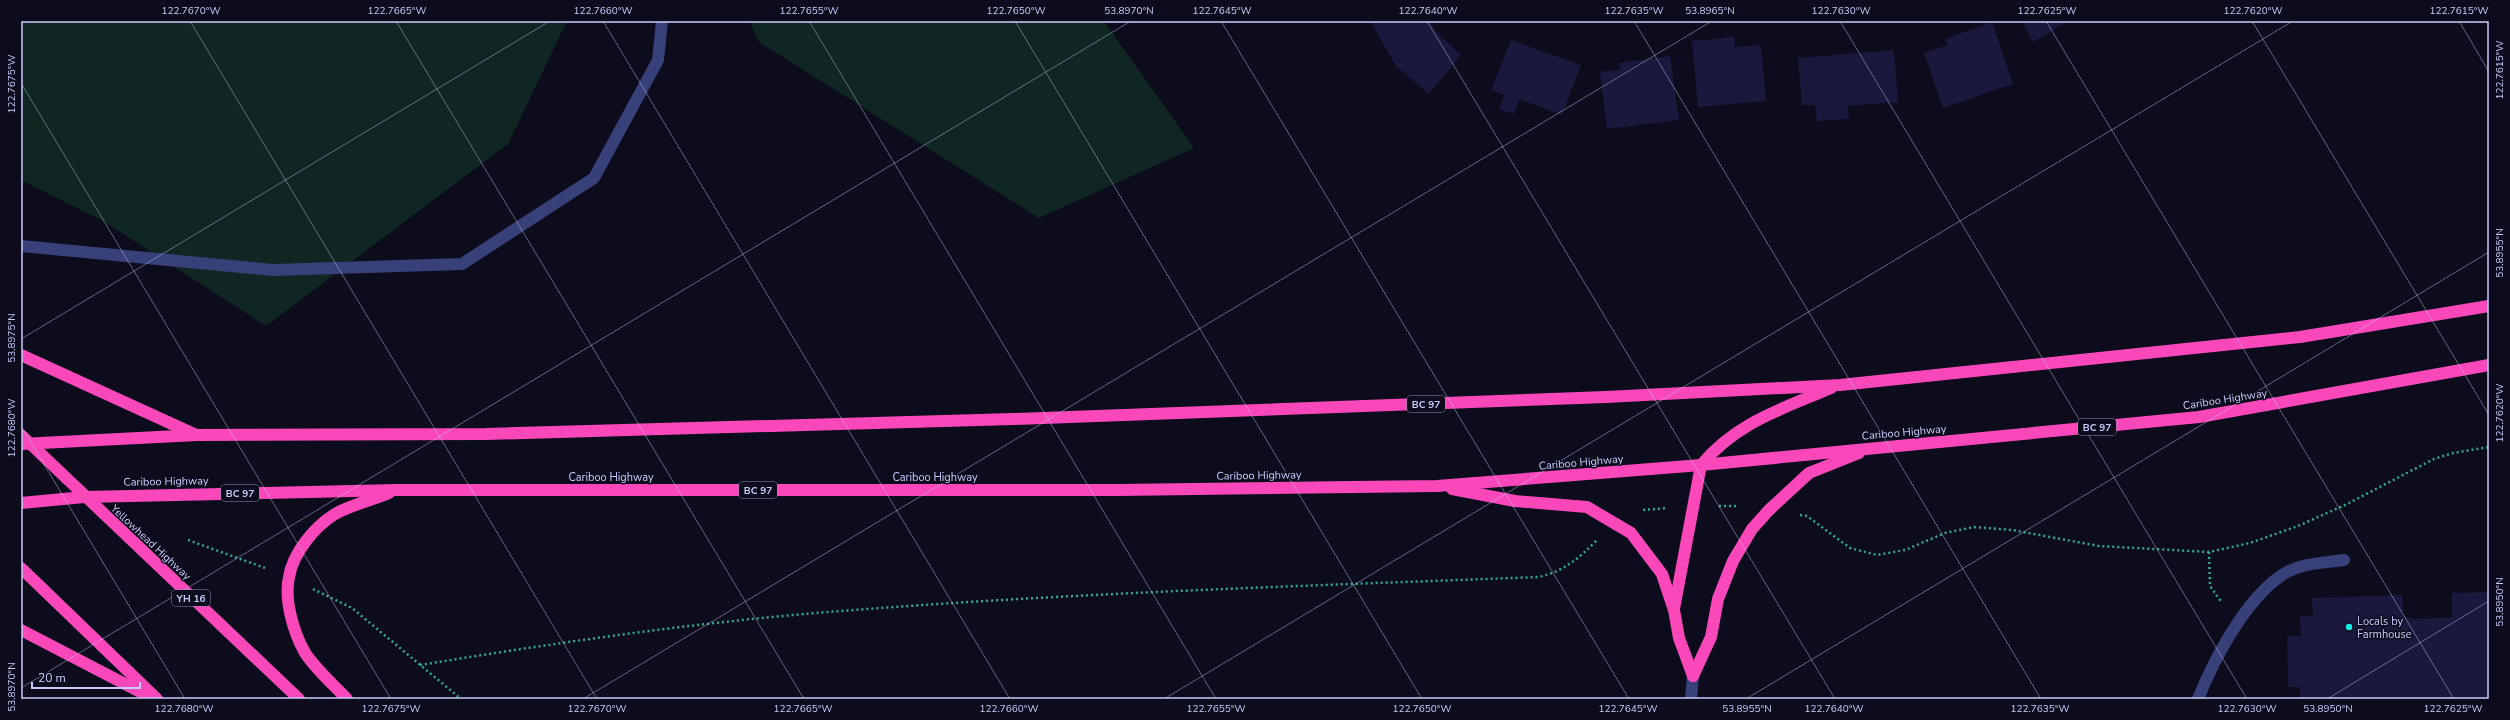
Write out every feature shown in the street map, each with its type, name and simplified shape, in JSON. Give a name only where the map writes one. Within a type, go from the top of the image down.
[{"type":"highway","name":"BC 97","points":[[26,444],[197,435],[486,434],[1013,419],[1606,397],[1840,385],[2300,337],[2489,306]]},
{"type":"highway","points":[[21,355],[197,435]]},
{"type":"highway","name":"Cariboo Highway","points":[[21,503],[84,496],[397,490],[1126,490],[1437,486],[1701,465],[2199,417],[2489,365]]},
{"type":"highway","points":[[1674,610],[1701,465],[1714,450],[1755,420],[1840,385]]},
{"type":"highway","name":"Yellowhead Highway","points":[[21,435],[26,444],[84,496],[299,699]]},
{"type":"highway","points":[[1693,676],[1712,637],[1718,599],[1732,561],[1752,529],[1769,510],[1809,473],[1872,448]]},
{"type":"highway","points":[[1437,486],[1515,501],[1587,507],[1631,533],[1662,574],[1674,610],[1679,638],[1693,676]]},
{"type":"highway","points":[[347,699],[304,652],[294,629],[289,601],[288,577],[296,556],[311,535],[335,514],[397,490]]},
{"type":"highway","points":[[21,568],[157,699]]},
{"type":"highway","points":[[21,630],[154,699]]},
{"type":"street","points":[[21,246],[273,270],[462,264],[594,178],[658,60],[662,21]]},
{"type":"street","points":[[2198,699],[2206,680],[2237,625],[2258,596],[2282,575],[2300,567],[2344,560]]},
{"type":"street","points":[[1691,699],[1693,676]]},
{"type":"path","points":[[1807,516],[1850,548],[1877,555],[1905,550],[1945,533],[1974,527],[2012,530],[2099,546],[2209,552],[2250,543],[2298,526],[2345,505],[2434,458],[2489,447]]},
{"type":"path","points":[[1718,506],[1741,505]]},
{"type":"path","points":[[1645,509],[1667,508]]},
{"type":"path","points":[[420,665],[596,637],[827,612],[1076,595],[1539,577],[1558,572],[1583,555],[1598,538]]},
{"type":"path","points":[[188,540],[288,577],[352,608],[461,699]]},
{"type":"path","points":[[2209,552],[2210,586],[2215,596],[2226,608]]},
{"type":"green space","points":[[21,21],[567,21],[508,144],[266,326],[103,221],[21,180]]},
{"type":"green space","points":[[749,21],[1104,21],[1194,148],[1039,218],[759,42]]},
{"type":"building","points":[[1370,21],[1429,21],[1436,32],[1461,55],[1429,94],[1396,66]]},
{"type":"building","points":[[2021,21],[2068,21],[2033,42]]},
{"type":"building","points":[[1992,22],[2013,84],[1943,108],[1924,53],[1948,45],[1945,39]]},
{"type":"building","points":[[1734,37],[1735,47],[1761,45],[1766,101],[1698,107],[1692,41]]},
{"type":"building","points":[[1511,40],[1581,65],[1562,115],[1519,99],[1514,114],[1499,109],[1504,95],[1491,90]]},
{"type":"building","points":[[1894,50],[1898,102],[1848,106],[1849,119],[1817,121],[1815,105],[1802,105],[1798,58]]},
{"type":"building","points":[[1670,56],[1679,120],[1607,129],[1600,72],[1620,69],[1619,63]]},
{"type":"building","points":[[2489,592],[2489,699],[2300,699],[2300,687],[2288,687],[2287,636],[2301,636],[2300,616],[2313,616],[2312,598],[2402,595],[2403,616],[2413,619],[2452,617],[2452,593]]},
{"type":"place","name":"Locals by Farmhouse","points":[[2349,627]]}]
